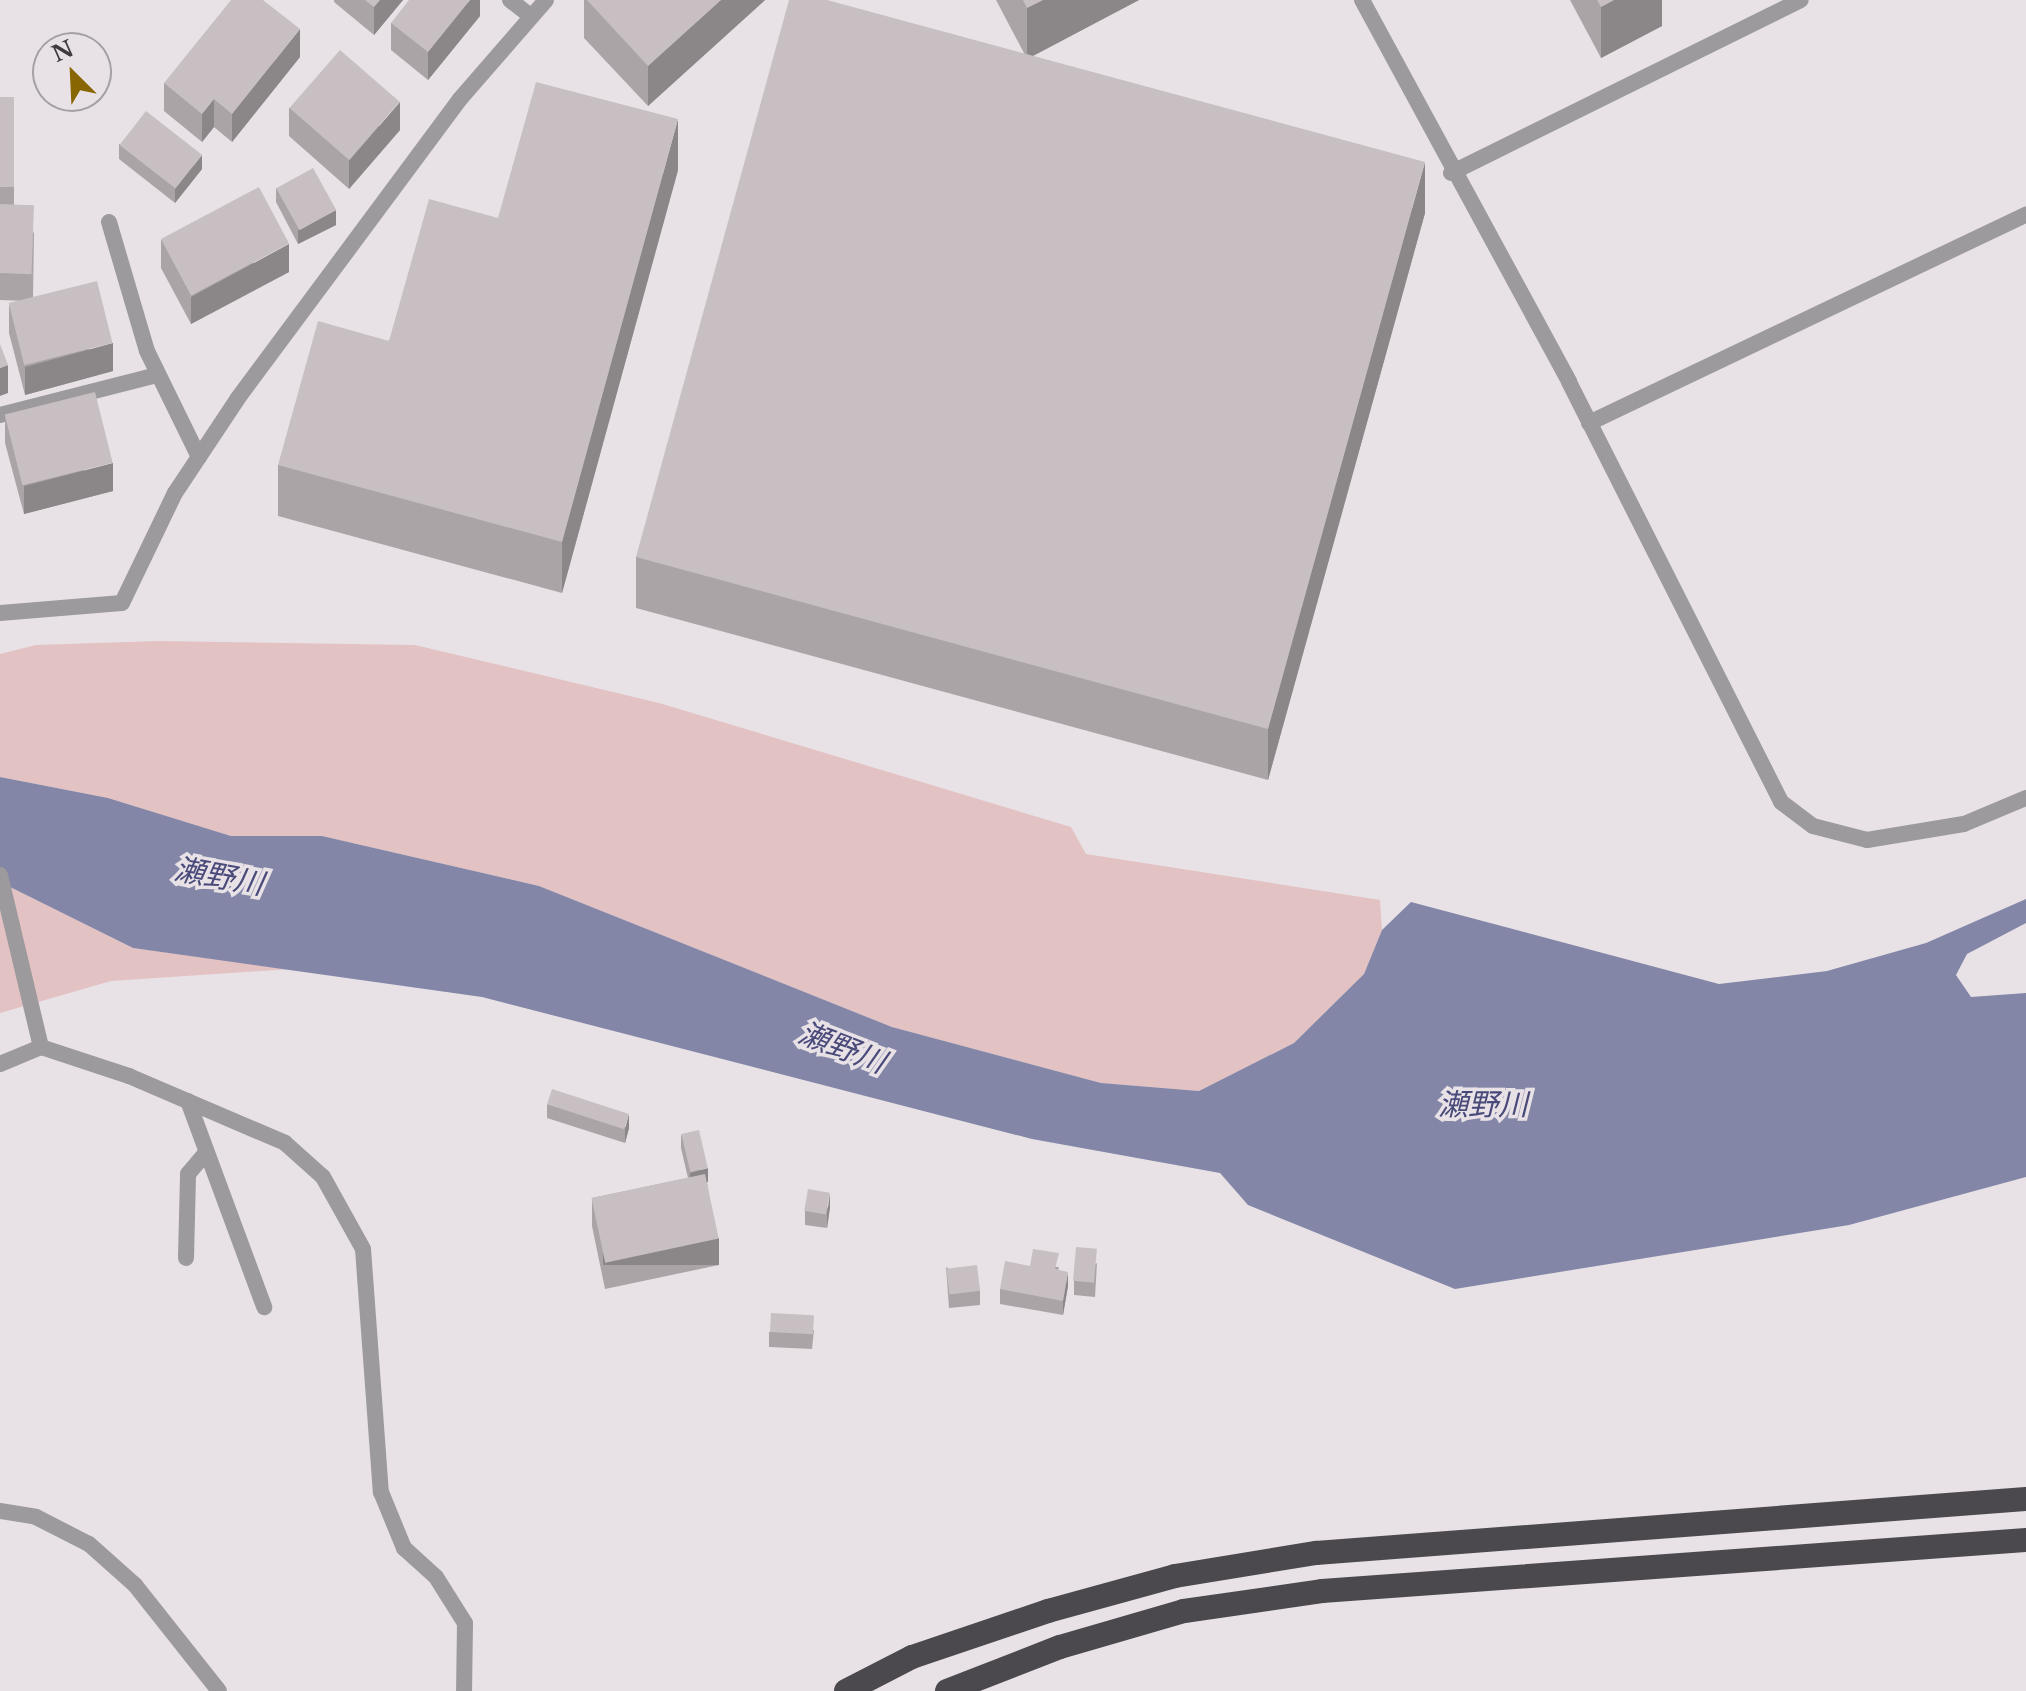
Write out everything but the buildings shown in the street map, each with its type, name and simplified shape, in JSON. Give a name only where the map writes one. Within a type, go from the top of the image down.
[{"type":"highway","points":[[846,1691],[912,1657],[1048,1611],[1175,1576],[1300,1555],[1501,1534],[2026,1499]]},
{"type":"highway","points":[[947,1691],[1060,1647],[1184,1611],[1322,1591],[2026,1540]]},
{"type":"street","points":[[510,0],[529,15]]},
{"type":"street","points":[[0,613],[122,603],[199,457],[529,15],[546,0]]},
{"type":"street","points":[[1362,0],[1451,173],[1589,423],[1781,802],[1813,826],[1867,840],[1964,824],[2026,798]]},
{"type":"street","points":[[1451,173],[1801,0]]},
{"type":"street","points":[[1589,423],[2026,215]]},
{"type":"street","points":[[109,222],[157,375],[199,457]]},
{"type":"street","points":[[0,415],[157,375]]},
{"type":"street","points":[[0,875],[30,1017],[41,1047]]},
{"type":"street","points":[[0,1064],[41,1047],[188,1101],[285,1143],[323,1177],[349,1216],[363,1249],[381,1492],[404,1548],[436,1577],[465,1623],[464,1691]]},
{"type":"street","points":[[188,1101],[204,1155],[264,1307]]},
{"type":"street","points":[[186,1258],[188,1174],[204,1155]]},
{"type":"street","points":[[0,1511],[36,1517],[89,1544],[135,1585],[219,1691]]},
{"type":"shaded area","points":[[158,641],[415,645],[659,703],[1071,827],[1086,854],[1380,900],[1382,930],[1364,974],[1294,1043],[1199,1091],[1101,1083],[892,1027],[539,886],[322,836],[231,836],[108,798],[0,777],[0,654],[36,645]]},
{"type":"shaded area","points":[[0,882],[133,948],[291,969],[111,981],[0,1013]]},
{"type":"water","name":"瀬野川","points":[[0,777],[108,798],[231,836],[322,836],[539,886],[892,1027],[1101,1083],[1199,1091],[1294,1043],[1364,974],[1382,930],[1411,902],[1719,984],[1827,971],[1926,943],[2026,899],[2026,923],[1967,954],[1956,975],[1971,997],[2026,993],[2026,1177],[1849,1225],[1455,1289],[1248,1205],[1220,1173],[1032,1139],[482,997],[133,948],[0,882]]}]
